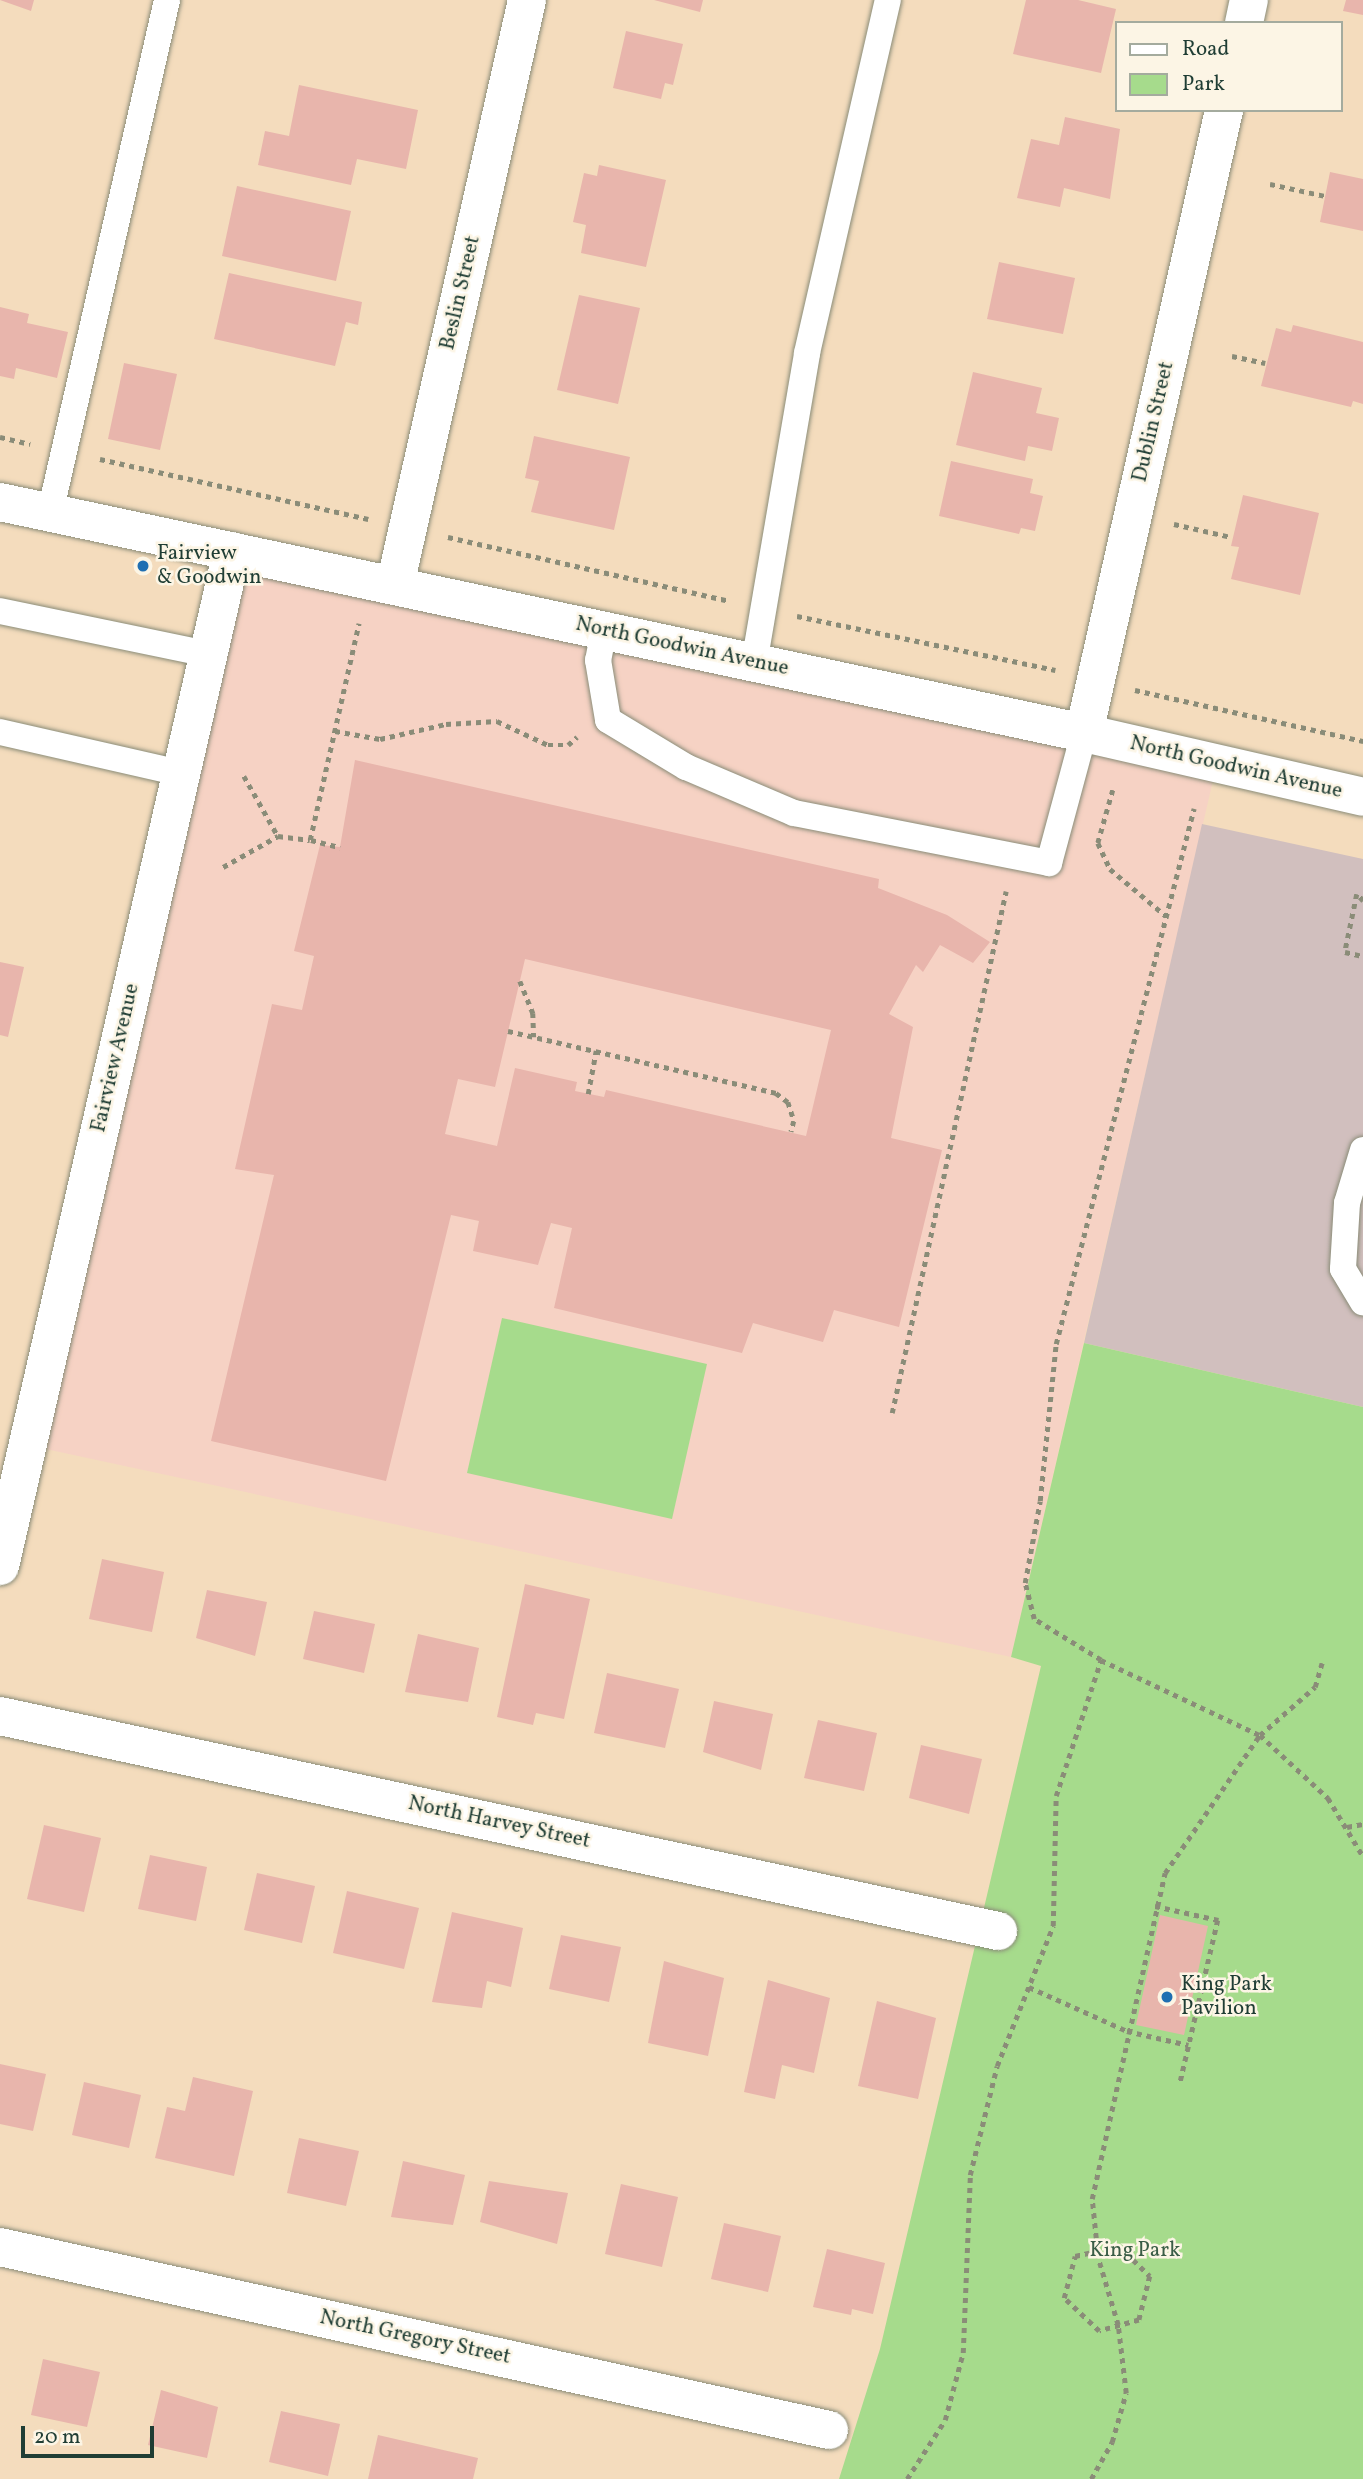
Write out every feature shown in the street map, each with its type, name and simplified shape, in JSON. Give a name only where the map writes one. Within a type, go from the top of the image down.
[{"type":"street","name":"Beslin Street","points":[[395,585],[527,0]]},
{"type":"street","points":[[1244,21],[1249,0]]},
{"type":"street","name":"Dublin Street","points":[[1084,733],[1224,112]]},
{"type":"street","name":"North Goodwin Avenue","points":[[0,502],[1084,733],[1363,797]]},
{"type":"street","name":"Fairview Avenue","points":[[0,1566],[232,551]]},
{"type":"street","name":"North Harvey Street","points":[[0,1716],[998,1931]]},
{"type":"street","name":"North Gregory Street","points":[[0,2247],[829,2430]]},
{"type":"lane","points":[[50,513],[167,0]]},
{"type":"lane","points":[[754,664],[807,353],[888,0]]},
{"type":"lane","points":[[0,611],[208,654]]},
{"type":"lane","points":[[604,630],[598,660],[608,720],[686,767],[794,813],[1049,863],[1084,733]]},
{"type":"lane","points":[[0,732],[181,773]]},
{"type":"lane","points":[[1363,1150],[1347,1203],[1343,1269],[1363,1302]]},
{"type":"path","points":[[1270,184],[1325,196]]},
{"type":"path","points":[[1232,356],[1265,363]]},
{"type":"path","points":[[0,437],[376,520]]},
{"type":"path","points":[[1133,515],[1231,537]]},
{"type":"path","points":[[310,839],[359,623]]},
{"type":"path","points":[[1131,690],[1363,741]]},
{"type":"path","points":[[335,731],[380,738],[446,724],[497,721],[548,745],[568,745],[589,727]]},
{"type":"path","points":[[244,776],[278,836]]},
{"type":"path","points":[[1114,790],[1098,843],[1110,869],[1166,914]]},
{"type":"path","points":[[1194,808],[1056,1344],[1041,1501],[1025,1583],[1034,1619],[1101,1660],[1259,1735],[1328,1798],[1363,1856]]},
{"type":"path","points":[[223,867],[278,836],[310,839],[340,847]]},
{"type":"path","points":[[892,1413],[1006,890]]},
{"type":"path","points":[[1363,901],[1357,894],[1345,952],[1363,956]]},
{"type":"path","points":[[520,981],[533,1013],[534,1037]]},
{"type":"path","points":[[508,1031],[776,1093],[788,1102],[794,1121],[791,1132]]},
{"type":"path","points":[[588,1094],[596,1051]]},
{"type":"path","points":[[907,2479],[945,2420],[963,2353],[970,2175],[997,2066],[1053,1926],[1056,1796],[1101,1660]]},
{"type":"path","points":[[1091,2479],[1112,2442],[1126,2393],[1118,2325],[1097,2251],[1093,2199],[1155,1906],[1165,1873],[1259,1735],[1315,1686],[1322,1662]]},
{"type":"path","points":[[1347,1827],[1363,1824]]},
{"type":"path","points":[[1155,1906],[1218,1920],[1180,2083]]},
{"type":"path","points":[[1029,1987],[1127,2031],[1188,2045]]},
{"type":"path","points":[[1119,2246],[1150,2276],[1139,2320],[1118,2325],[1099,2331],[1064,2298],[1075,2256],[1119,2246]]},
{"type":"shaded area","points":[[242,570],[1214,776],[1011,1657],[41,1448]]},
{"type":"shaded area","points":[[1202,824],[1363,859],[1363,1407],[1084,1343]]},
{"type":"green space","points":[[502,1318],[707,1364],[672,1519],[467,1473]]},
{"type":"green space","name":"King Park","points":[[1084,1343],[1363,1407],[1363,2479],[839,2479],[880,2349],[1041,1666],[1011,1657]]},
{"type":"building","points":[[0,0],[34,0],[31,11]]},
{"type":"building","points":[[654,0],[703,0],[700,12]]},
{"type":"building","points":[[1026,0],[1078,0],[1116,9],[1101,73],[1013,54]]},
{"type":"building","points":[[1346,0],[1363,0],[1363,15],[1343,11]]},
{"type":"building","points":[[626,31],[683,44],[673,85],[665,83],[661,99],[613,88]]},
{"type":"building","points":[[299,85],[418,110],[406,169],[357,159],[351,185],[258,165],[265,131],[289,136]]},
{"type":"building","points":[[1065,117],[1120,129],[1110,199],[1064,188],[1060,207],[1017,198],[1031,139],[1059,145]]},
{"type":"building","points":[[599,165],[666,180],[646,267],[581,253],[586,225],[573,222],[584,173],[597,176]]},
{"type":"building","points":[[1330,172],[1363,179],[1363,231],[1320,222]]},
{"type":"building","points":[[237,186],[351,211],[336,281],[222,256]]},
{"type":"building","points":[[999,262],[1075,278],[1063,334],[987,319]]},
{"type":"building","points":[[229,273],[362,302],[358,325],[346,322],[335,366],[214,339]]},
{"type":"building","points":[[579,295],[640,308],[618,404],[557,390]]},
{"type":"building","points":[[0,307],[29,314],[27,323],[68,332],[57,378],[16,368],[14,379],[0,376]]},
{"type":"building","points":[[1293,325],[1363,342],[1363,404],[1353,401],[1351,407],[1261,386],[1276,328],[1291,332]]},
{"type":"building","points":[[124,363],[177,374],[160,450],[108,439]]},
{"type":"building","points":[[973,372],[1042,388],[1036,413],[1059,418],[1052,451],[1028,446],[1025,461],[956,445]]},
{"type":"building","points":[[534,436],[630,457],[614,530],[531,512],[539,481],[525,478]]},
{"type":"building","points":[[951,461],[1033,479],[1030,493],[1043,496],[1035,531],[1021,528],[1019,534],[939,516]]},
{"type":"building","points":[[1243,495],[1319,513],[1300,595],[1231,579],[1239,547],[1231,546]]},
{"type":"building","points":[[355,760],[879,879],[878,888],[947,915],[990,942],[973,963],[940,945],[923,972],[916,965],[889,1014],[913,1027],[891,1138],[942,1150],[899,1327],[834,1310],[823,1342],[753,1323],[742,1353],[554,1308],[572,1228],[551,1223],[538,1265],[473,1251],[479,1221],[451,1215],[386,1481],[211,1441],[274,1175],[235,1169],[272,1004],[302,1010],[314,956],[294,951],[320,845],[340,847]],"holes":[[[525,959],[831,1030],[806,1136],[606,1090],[604,1097],[575,1091],[577,1082],[515,1068],[497,1146],[445,1134],[458,1079],[495,1087]]]},
{"type":"building","points":[[0,962],[24,967],[8,1037],[0,1035]]},
{"type":"building","points":[[102,1559],[164,1572],[152,1632],[89,1619]]},
{"type":"building","points":[[525,1584],[590,1599],[564,1719],[536,1713],[533,1725],[497,1717]]},
{"type":"building","points":[[207,1590],[267,1602],[255,1656],[196,1638]]},
{"type":"building","points":[[314,1611],[375,1624],[364,1673],[303,1659]]},
{"type":"building","points":[[418,1634],[479,1648],[468,1702],[405,1692]]},
{"type":"building","points":[[607,1673],[679,1689],[665,1748],[594,1733]]},
{"type":"building","points":[[714,1701],[773,1714],[761,1770],[703,1752]]},
{"type":"building","points":[[818,1720],[877,1733],[864,1791],[804,1778]]},
{"type":"building","points":[[921,1745],[982,1759],[969,1814],[909,1798]]},
{"type":"building","points":[[44,1825],[101,1838],[84,1912],[27,1899]]},
{"type":"building","points":[[150,1855],[207,1867],[196,1921],[138,1909]]},
{"type":"building","points":[[257,1873],[315,1886],[302,1943],[244,1930]]},
{"type":"building","points":[[347,1891],[419,1908],[404,1969],[333,1953]]},
{"type":"building","points":[[452,1912],[523,1928],[511,1987],[487,1981],[482,2008],[432,2002]]},
{"type":"building","name":"King Park Pavilion","points":[[1160,1915],[1208,1926],[1184,2035],[1136,2025]]},
{"type":"building","points":[[561,1935],[621,1947],[609,2002],[549,1989]]},
{"type":"building","points":[[664,1961],[724,1978],[708,2056],[648,2043]]},
{"type":"building","points":[[768,1980],[830,1998],[814,2073],[782,2065],[775,2099],[744,2092]]},
{"type":"building","points":[[877,2001],[936,2018],[918,2099],[858,2086]]},
{"type":"building","points":[[0,2064],[46,2074],[33,2131],[0,2124]]},
{"type":"building","points":[[193,2077],[253,2091],[234,2176],[155,2158],[167,2107],[185,2111]]},
{"type":"building","points":[[84,2082],[141,2095],[129,2148],[72,2135]]},
{"type":"building","points":[[299,2138],[359,2151],[346,2206],[287,2193]]},
{"type":"building","points":[[403,2161],[465,2175],[453,2225],[391,2217]]},
{"type":"building","points":[[489,2181],[568,2193],[557,2244],[480,2222]]},
{"type":"building","points":[[621,2184],[678,2197],[662,2267],[605,2254]]},
{"type":"building","points":[[724,2223],[781,2236],[768,2292],[711,2279]]},
{"type":"building","points":[[827,2249],[885,2263],[873,2314],[852,2309],[851,2315],[813,2307]]},
{"type":"building","points":[[43,2359],[100,2372],[87,2427],[31,2415]]},
{"type":"building","points":[[161,2390],[218,2407],[207,2458],[148,2445]]},
{"type":"building","points":[[281,2411],[340,2424],[328,2476],[269,2462]]},
{"type":"building","points":[[378,2435],[478,2458],[473,2479],[368,2479]]},
{"type":"place","name":"Fairview & Goodwin","points":[[143,566]]},
{"type":"place","name":"King Park Pavilion","points":[[1167,1997]]}]
